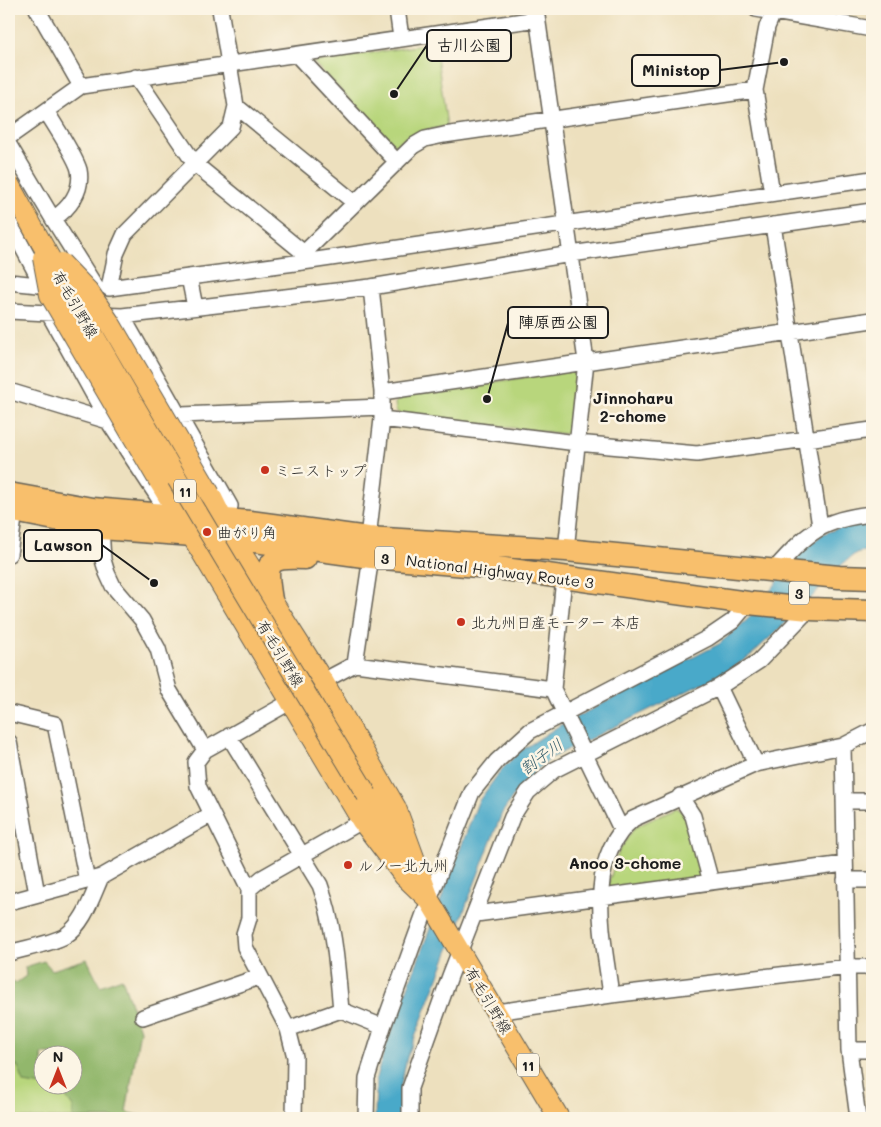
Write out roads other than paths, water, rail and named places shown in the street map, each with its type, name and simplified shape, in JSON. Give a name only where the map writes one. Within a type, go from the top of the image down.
[{"type":"highway","name":"National Highway Route 3","points":[[11,505],[101,528],[192,534],[227,529]]},
{"type":"highway","name":"National Highway Route 3","points":[[11,505],[177,514],[227,529],[370,547],[564,578],[756,598],[806,609],[872,611]]},
{"type":"highway","name":"National Highway Route 3","points":[[370,547],[566,550],[780,570],[852,591],[872,578]]},
{"type":"highway","points":[[271,600],[267,576],[268,568],[275,560],[287,557],[327,560],[370,547]]},
{"type":"highway","name":"3","points":[[756,598],[852,591]]},
{"type":"main road","name":"有毛引野線","points":[[9,184],[40,242],[223,557],[559,1118]]},
{"type":"main road","points":[[40,242],[50,295],[177,514],[192,534],[362,821],[404,876],[433,907]]},
{"type":"main road","points":[[40,242],[89,292],[110,323],[210,494],[227,529],[323,681],[396,808],[433,907]]},
{"type":"street","points":[[37,9],[80,86]]},
{"type":"street","points":[[103,289],[125,234],[231,126],[236,106],[220,9]]},
{"type":"street","points":[[397,9],[401,38]]},
{"type":"street","points":[[756,9],[872,29]]},
{"type":"street","points":[[772,193],[755,90],[767,27],[773,13]]},
{"type":"street","points":[[9,137],[80,86],[297,55],[537,14],[568,222],[586,361],[566,550]]},
{"type":"street","points":[[297,55],[397,162]]},
{"type":"street","points":[[136,77],[195,164],[307,257]]},
{"type":"street","points":[[307,257],[354,203],[413,146],[425,139],[755,90]]},
{"type":"street","points":[[236,106],[354,203]]},
{"type":"street","points":[[46,110],[79,169],[74,200],[68,210],[53,219]]},
{"type":"street","points":[[9,145],[53,219],[103,289]]},
{"type":"street","points":[[9,282],[103,289],[307,257],[872,179]]},
{"type":"street","points":[[9,312],[122,316],[371,288],[571,254],[872,211]]},
{"type":"street","points":[[9,222],[43,286]]},
{"type":"street","points":[[773,226],[820,526]]},
{"type":"street","points":[[189,277],[195,307]]},
{"type":"street","points":[[355,664],[370,547],[382,413],[382,392],[371,288]]},
{"type":"street","points":[[49,314],[108,421],[160,501],[177,514]]},
{"type":"street","points":[[122,316],[230,506],[227,529]]},
{"type":"street","points":[[382,392],[872,320]]},
{"type":"street","points":[[9,391],[108,421],[178,413],[382,413],[577,443],[697,454],[872,430]]},
{"type":"street","points":[[9,554],[11,505]]},
{"type":"street","points":[[780,570],[797,544],[820,526],[849,516],[872,514]]},
{"type":"street","points":[[101,528],[103,560],[106,573],[113,586],[142,620],[150,634],[158,649],[169,690],[205,750]]},
{"type":"street","points":[[564,578],[553,689],[585,751],[620,829]]},
{"type":"street","points":[[366,1118],[367,1078],[383,1027],[433,907],[472,792],[496,761],[530,730],[566,716],[708,638],[733,621],[756,598]]},
{"type":"street","points":[[410,1118],[410,1088],[459,949],[476,914],[512,817],[528,792],[554,770],[585,751],[719,687],[759,661],[806,609]]},
{"type":"street","points":[[323,681],[355,664],[553,689]]},
{"type":"street","points":[[719,687],[756,764]]},
{"type":"street","points":[[290,702],[205,750],[196,762],[198,786],[210,815],[249,889],[248,918],[244,941],[259,977],[288,1029],[295,1057],[294,1118]]},
{"type":"street","points":[[9,713],[55,724],[94,879],[84,914],[77,925],[64,936],[9,953]]},
{"type":"street","points":[[611,995],[600,896],[611,850],[620,829],[633,818],[756,764],[843,746],[872,731]]},
{"type":"street","points":[[229,736],[320,885],[328,908],[333,932],[341,1010]]},
{"type":"street","points":[[9,742],[37,894]]},
{"type":"street","points":[[843,746],[849,1050],[858,1118]]},
{"type":"street","points":[[680,796],[693,816],[711,882]]},
{"type":"street","points":[[844,801],[872,801]]},
{"type":"street","points":[[9,902],[94,879],[210,815]]},
{"type":"street","points":[[249,889],[262,878],[362,821]]},
{"type":"street","points":[[476,914],[844,864]]},
{"type":"street","points":[[845,880],[872,880]]},
{"type":"street","points":[[497,1012],[611,995],[848,967],[872,967]]},
{"type":"street","points":[[143,1017],[259,977]]},
{"type":"street","points":[[288,1029],[341,1010],[383,1027]]},
{"type":"street","points":[[849,1050],[872,1050]]},
{"type":"water","name":"割子川","points":[[872,524],[872,549],[856,553],[839,567],[802,608],[751,655],[730,670],[551,758],[524,781],[502,813],[407,1058],[401,1084],[400,1118],[375,1118],[376,1078],[385,1047],[478,802],[501,770],[519,752],[557,727],[719,644],[748,619],[800,553],[823,534],[847,525]]},
{"type":"place","name":"Ministop","points":[[784,62]]},
{"type":"place","name":"古川公園","points":[[394,94]]},
{"type":"place","name":"陣原西公園","points":[[487,399]]},
{"type":"place","name":"ミニストップ","points":[[265,470]]},
{"type":"place","name":"曲がり角","points":[[207,532]]},
{"type":"place","name":"Lawson","points":[[154,583]]},
{"type":"place","name":"北九州日産モーター 本店","points":[[461,622]]},
{"type":"place","name":"ルノー北九州","points":[[348,865]]},
{"type":"district","name":"Jinnoharu 2-chome","points":[[633,406]]},
{"type":"district","name":"Anoo 3-chome","points":[[625,862]]}]
